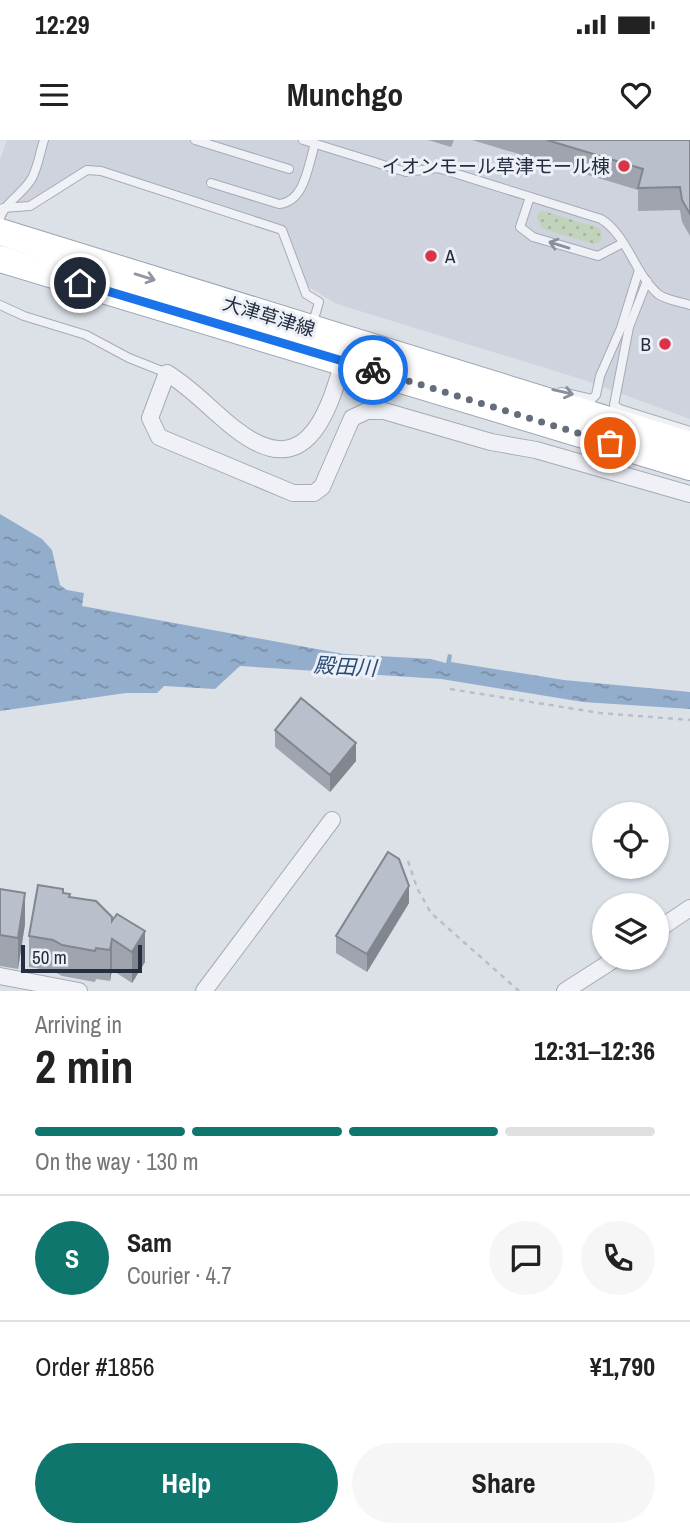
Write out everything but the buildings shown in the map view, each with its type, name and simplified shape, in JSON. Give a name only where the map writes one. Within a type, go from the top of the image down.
[{"type":"main road","name":"大津草津線","points":[[2,235],[311,330],[349,352],[690,445]]},
{"type":"main road","name":"大津草津線","points":[[2,235],[690,467]]},
{"type":"street","points":[[349,352],[321,423],[312,435],[289,449],[272,450],[235,429],[189,387],[167,373],[150,418],[159,437],[293,493],[314,493],[322,486],[352,418],[367,411],[384,411],[491,442],[536,450],[690,494]]},
{"type":"street","points":[[204,991],[332,820]]},
{"type":"street","points":[[669,922],[690,908]]},
{"type":"street","points":[[565,991],[598,970]]},
{"type":"street","points":[[0,976],[79,991]]},
{"type":"lane","points":[[2,235],[32,178],[44,140]]},
{"type":"lane","points":[[195,140],[289,169]]},
{"type":"lane","points":[[303,140],[406,172],[438,168],[601,219],[612,226],[639,270],[660,296],[690,305]]},
{"type":"lane","points":[[211,183],[279,204],[289,203],[297,197],[315,144]]},
{"type":"lane","points":[[2,235],[30,206],[87,170],[101,171],[282,230],[306,294],[319,302],[311,330]]},
{"type":"lane","points":[[530,197],[520,227],[533,237],[598,256],[623,243]]},
{"type":"lane","points":[[553,390],[592,399],[596,395],[600,376],[621,328],[639,270]]},
{"type":"lane","points":[[647,281],[629,327],[614,405],[690,431]]},
{"type":"lane","points":[[0,304],[24,316],[86,335],[129,358],[167,373]]},
{"type":"lane","points":[[349,352],[391,342]]},
{"type":"path","points":[[450,689],[600,713],[690,720]]},
{"type":"path","points":[[408,861],[417,888],[431,913],[519,991]]},
{"type":"shaded area","points":[[7,140],[690,140],[690,419],[581,379],[337,304],[307,286],[285,231],[277,223],[100,169],[87,170],[27,207],[0,202],[0,160]]},
{"type":"green space","points":[[543,211],[597,227],[602,231],[601,241],[594,244],[543,229],[537,219]]},
{"type":"water","name":"殿田川","points":[[0,514],[42,539],[52,550],[60,585],[67,590],[84,593],[82,606],[344,654],[431,659],[446,663],[448,654],[452,655],[451,662],[564,680],[690,692],[690,709],[583,702],[441,679],[240,666],[215,689],[164,686],[157,693],[126,693],[0,711]]},
{"type":"way so far","points":[[373,370],[610,443]]},
{"type":"place","name":"イオンモール草津モール棟","points":[[624,166]]},
{"type":"place","name":"A","points":[[431,256]]},
{"type":"place","name":"B","points":[[665,344]]},
{"type":"route","points":[[80,283],[373,370]]}]
